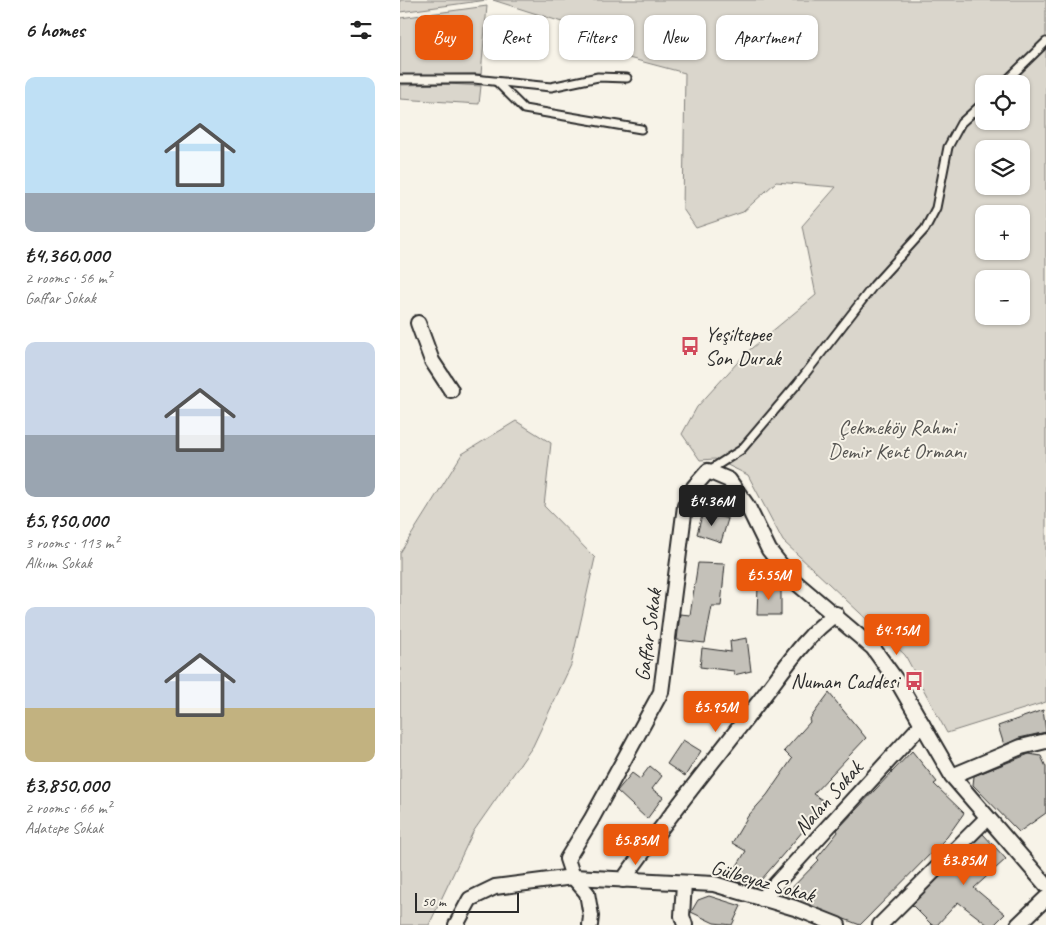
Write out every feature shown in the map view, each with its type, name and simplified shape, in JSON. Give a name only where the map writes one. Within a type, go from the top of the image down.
[{"type":"street","points":[[418,323],[432,361],[451,390]]},
{"type":"street","points":[[708,471],[729,480],[748,508],[769,550],[793,580],[836,614],[873,648],[900,684],[952,776],[1046,884]]},
{"type":"street","name":"Gaffar Sokak","points":[[573,877],[567,859],[591,820],[661,692],[686,506],[694,488],[708,471]]},
{"type":"street","points":[[622,880],[675,807],[772,684],[821,624],[836,614]]},
{"type":"street","name":"Nalan Sokak","points":[[762,899],[922,724]]},
{"type":"street","points":[[952,776],[1021,747],[1046,741]]},
{"type":"street","points":[[880,925],[987,818]]},
{"type":"street","points":[[573,877],[587,892],[591,916],[590,925]]},
{"type":"street","name":"Gülbeyaz Sokak","points":[[456,925],[470,899],[495,887],[573,877],[714,884],[795,908],[838,925]]},
{"type":"street","points":[[684,883],[682,916],[685,925]]},
{"type":"street","points":[[1018,925],[1046,898]]},
{"type":"lane","points":[[1012,75],[1046,42]]},
{"type":"lane","points":[[400,79],[474,79],[551,87],[598,77],[627,78]]},
{"type":"lane","points":[[497,82],[524,109],[641,128]]},
{"type":"lane","points":[[708,471],[741,450],[798,383],[874,285],[925,229],[936,208],[948,147],[961,123],[975,110]]},
{"type":"green space","points":[[400,0],[487,0],[400,12]]},
{"type":"green space","name":"Çekmeköy Rahmi Demir Kent Ormanı","points":[[493,0],[1046,0],[1046,702],[947,733],[905,655],[783,541],[748,475],[715,459],[700,460],[682,434],[697,407],[747,352],[816,295],[802,226],[836,187],[776,182],[743,212],[696,228],[683,209],[685,73],[634,59],[634,15],[559,15],[559,21],[549,18],[549,15],[540,15]]},
{"type":"green space","points":[[487,6],[486,15],[483,15],[481,74],[400,75],[400,18],[415,16],[415,60],[473,60],[473,15],[422,15]]},
{"type":"green space","points":[[448,84],[481,86],[479,104],[400,99],[400,85]]},
{"type":"green space","points":[[516,421],[551,443],[544,506],[595,558],[571,665],[533,746],[473,832],[429,925],[400,925],[400,553],[462,454]]},
{"type":"building","points":[[703,512],[728,519],[721,542],[697,534]]},
{"type":"building","points":[[698,563],[725,564],[721,606],[712,606],[705,643],[677,640],[680,614],[690,615]]},
{"type":"building","points":[[758,586],[781,587],[781,615],[757,615]]},
{"type":"building","points":[[747,638],[751,671],[734,675],[734,671],[700,667],[702,648],[731,652],[730,641]]},
{"type":"building","points":[[829,693],[866,738],[813,794],[827,803],[755,887],[729,879],[746,851],[732,843],[748,816],[767,795],[792,759],[784,751],[810,722],[809,720]]},
{"type":"building","points":[[1043,710],[1046,732],[1019,738],[1004,745],[998,726]]},
{"type":"building","points":[[683,740],[701,751],[685,776],[667,764]]},
{"type":"building","points":[[912,751],[937,782],[934,784],[964,813],[947,837],[860,925],[784,896],[819,860],[817,858],[838,832],[837,830]]},
{"type":"building","points":[[1029,754],[1041,756],[1046,767],[1046,813],[1019,832],[973,785],[974,776]]},
{"type":"building","points":[[650,766],[662,776],[652,789],[663,797],[647,819],[617,791],[632,773],[640,779]]},
{"type":"building","points":[[983,834],[1006,859],[974,888],[1005,914],[994,925],[988,925],[958,902],[937,925],[932,925],[912,905]]},
{"type":"building","points":[[709,896],[741,906],[732,925],[714,923],[691,912],[698,900]]},
{"type":"place","name":"Yeşiltepee Son Durak","points":[[690,346]]},
{"type":"place","name":"Numan Caddesi","points":[[914,681]]}]
